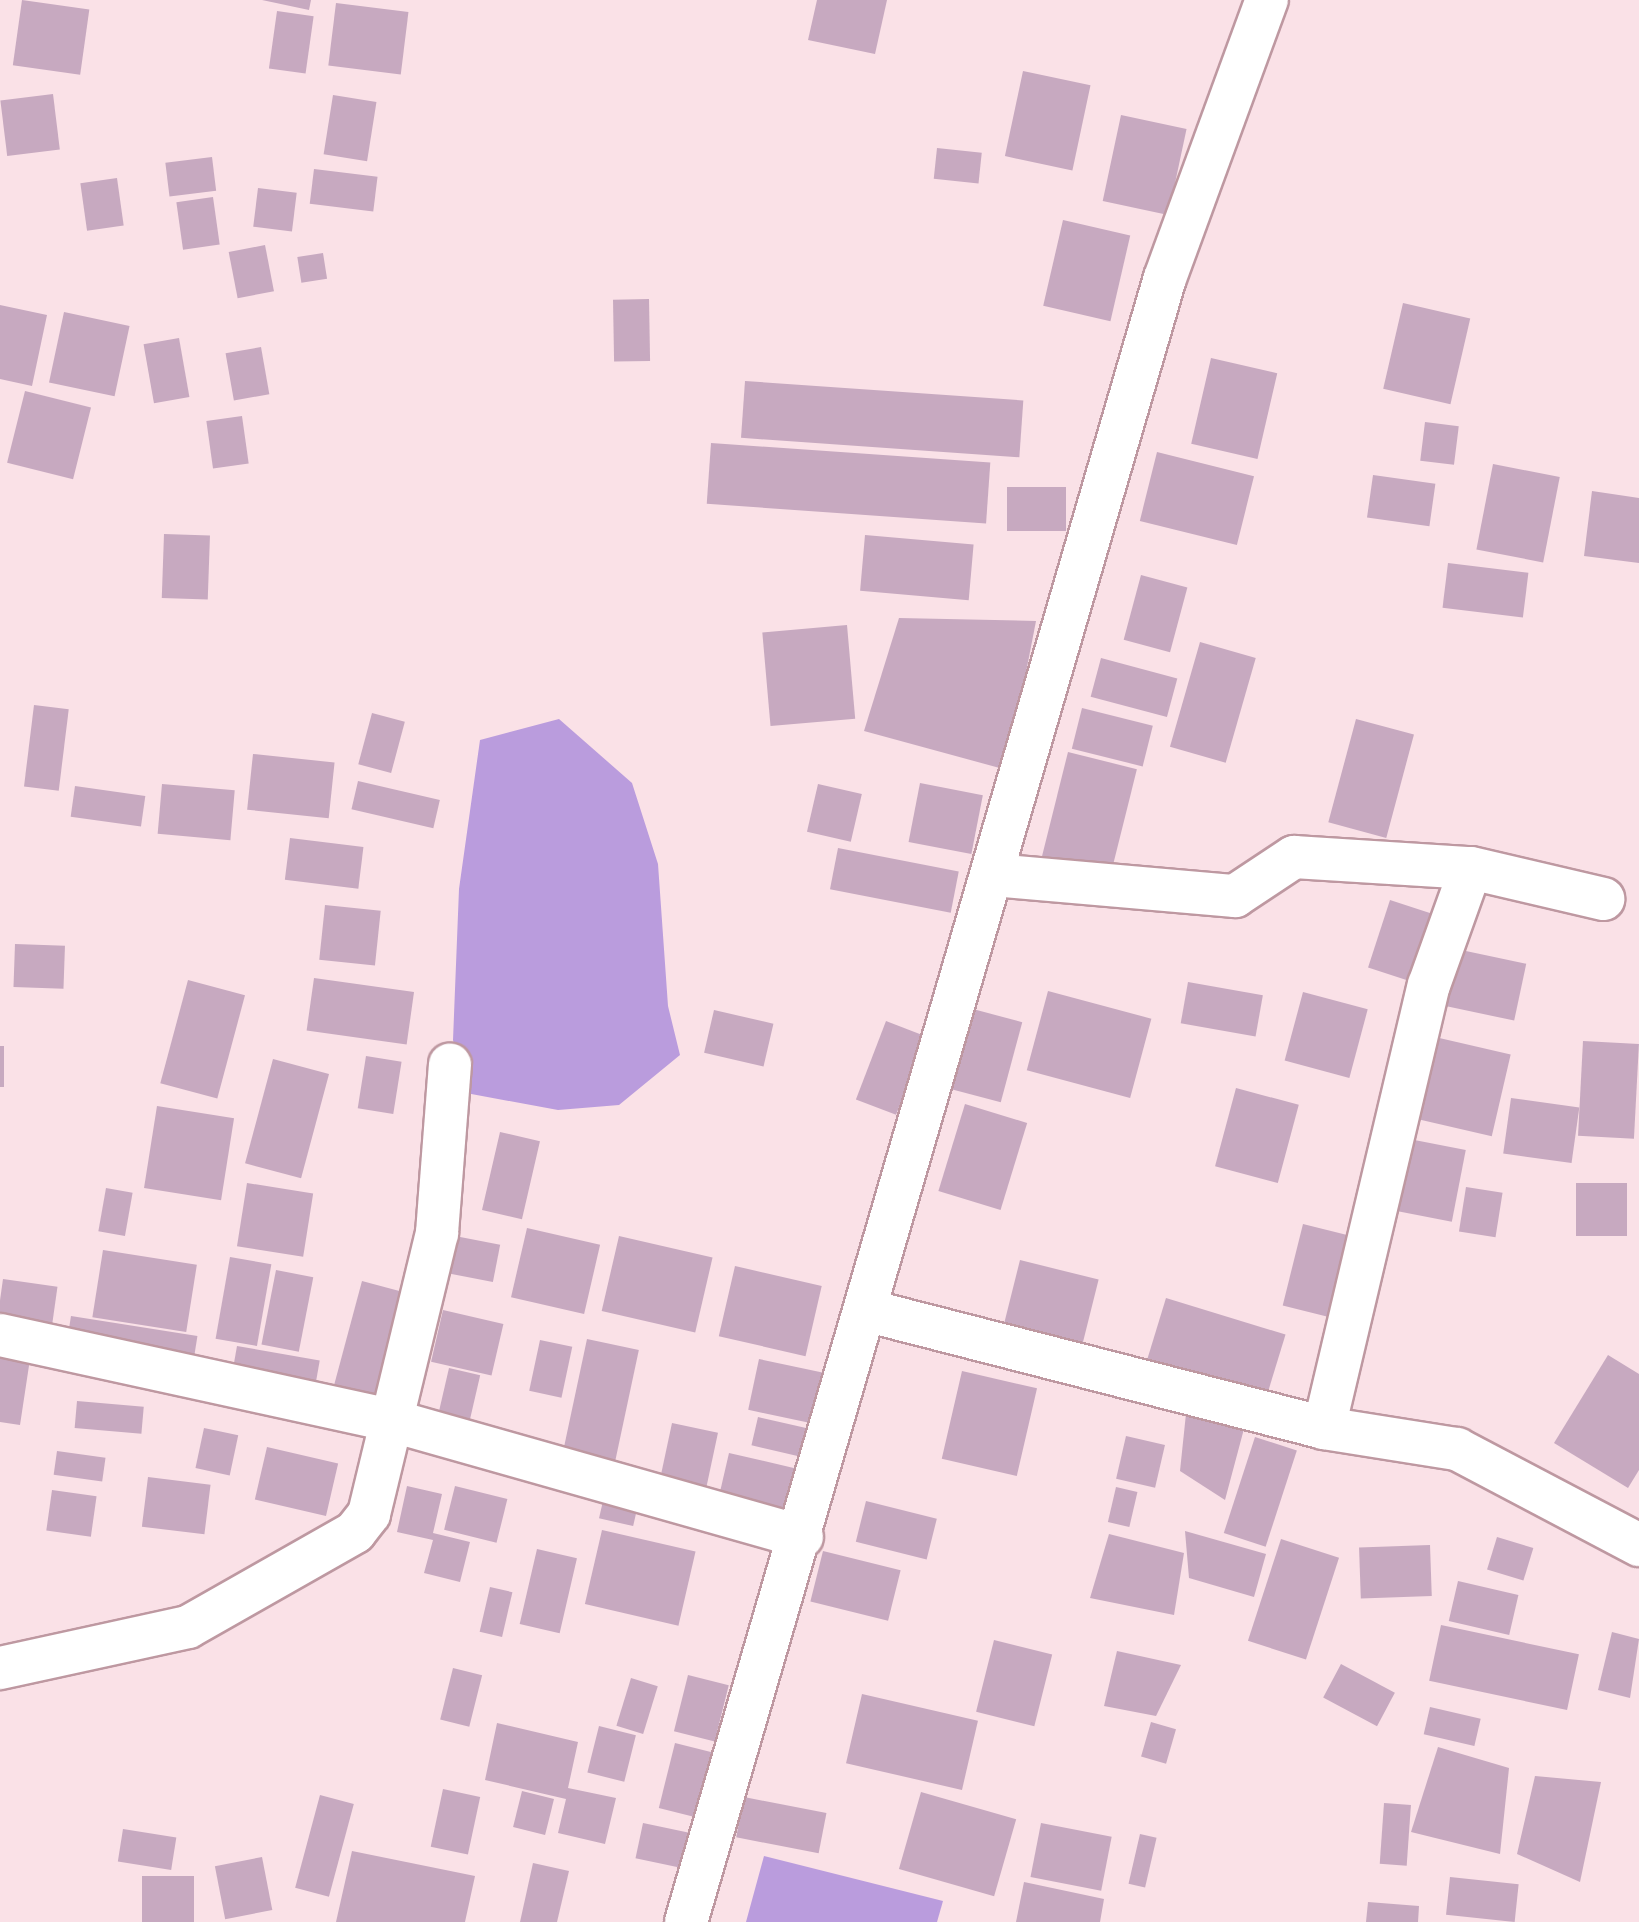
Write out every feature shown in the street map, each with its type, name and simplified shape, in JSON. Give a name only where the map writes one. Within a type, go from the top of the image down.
[{"type":"street","points":[[686,1922],[802,1537],[1166,278],[1267,0]]},
{"type":"street","points":[[993,875],[1235,896],[1294,857],[1472,868],[1603,900]]},
{"type":"street","points":[[1324,1428],[1428,985],[1472,868]]},
{"type":"street","points":[[0,1668],[188,1628],[343,1541],[368,1514],[437,1233],[450,1065]]},
{"type":"street","points":[[865,1310],[1324,1428],[1456,1449],[1639,1545]]},
{"type":"street","points":[[0,1335],[393,1420],[802,1537]]},
{"type":"shaded area","points":[[559,719],[632,783],[658,864],[668,1006],[680,1055],[619,1105],[558,1110],[466,1093],[453,1040],[459,889],[480,740]]},
{"type":"shaded area","points":[[764,1856],[943,1901],[937,1922],[746,1922]]},
{"type":"building","points":[[22,0],[89,9],[80,75],[13,65]]},
{"type":"building","points":[[262,0],[311,0],[309,10]]},
{"type":"building","points":[[817,0],[887,0],[875,54],[808,40]]},
{"type":"building","points":[[336,3],[408,12],[401,74],[328,66]]},
{"type":"building","points":[[277,11],[314,16],[306,74],[269,68]]},
{"type":"building","points":[[1023,71],[1090,85],[1072,170],[1005,156]]},
{"type":"building","points":[[53,94],[60,150],[7,156],[0,100]]},
{"type":"building","points":[[333,95],[376,102],[367,161],[324,154]]},
{"type":"building","points":[[1121,115],[1187,129],[1168,215],[1103,201]]},
{"type":"building","points":[[937,148],[982,153],[979,184],[934,179]]},
{"type":"building","points":[[212,157],[216,191],[169,196],[165,163]]},
{"type":"building","points":[[314,169],[378,177],[373,212],[310,204]]},
{"type":"building","points":[[117,178],[124,226],[87,231],[80,183]]},
{"type":"building","points":[[258,188],[297,193],[292,231],[253,227]]},
{"type":"building","points":[[213,197],[220,245],[183,250],[176,202]]},
{"type":"building","points":[[1063,220],[1130,236],[1110,321],[1043,306]]},
{"type":"building","points":[[265,245],[274,291],[238,298],[229,252]]},
{"type":"building","points":[[323,253],[327,279],[301,283],[297,257]]},
{"type":"building","points":[[649,299],[650,361],[614,362],[613,300]]},
{"type":"building","points":[[1403,303],[1470,319],[1450,404],[1383,389]]},
{"type":"building","points":[[0,305],[47,315],[32,386],[0,379]]},
{"type":"building","points":[[64,312],[130,326],[115,396],[49,382]]},
{"type":"building","points":[[179,338],[189,397],[154,403],[144,344]]},
{"type":"building","points":[[261,347],[269,394],[234,401],[226,353]]},
{"type":"building","points":[[1211,358],[1277,373],[1257,459],[1191,444]]},
{"type":"building","points":[[745,381],[1023,400],[1019,457],[741,438]]},
{"type":"building","points":[[25,391],[91,407],[73,479],[7,463]]},
{"type":"building","points":[[242,416],[249,464],[213,469],[206,421]]},
{"type":"building","points":[[1425,422],[1459,426],[1454,465],[1420,461]]},
{"type":"building","points":[[711,443],[990,463],[986,523],[707,504]]},
{"type":"building","points":[[1157,452],[1254,476],[1237,545],[1140,521]]},
{"type":"building","points":[[1493,464],[1560,477],[1543,562],[1476,549]]},
{"type":"building","points":[[1373,475],[1435,484],[1429,526],[1367,518]]},
{"type":"building","points":[[1007,487],[1066,487],[1066,531],[1007,531]]},
{"type":"building","points":[[1592,491],[1639,498],[1639,563],[1584,556]]},
{"type":"building","points":[[164,534],[210,536],[208,600],[162,598]]},
{"type":"building","points":[[865,535],[974,544],[969,600],[860,591]]},
{"type":"building","points":[[1448,563],[1528,573],[1523,618],[1443,608]]},
{"type":"building","points":[[1141,575],[1187,587],[1170,652],[1124,640]]},
{"type":"building","points":[[899,618],[1036,621],[1007,770],[864,731]]},
{"type":"building","points":[[847,625],[855,719],[771,726],[762,632]]},
{"type":"building","points":[[1200,642],[1256,658],[1226,763],[1170,747]]},
{"type":"building","points":[[1101,658],[1177,678],[1167,717],[1091,697]]},
{"type":"building","points":[[34,705],[69,709],[59,791],[24,786]]},
{"type":"building","points":[[1082,708],[1153,726],[1143,766],[1072,749]]},
{"type":"building","points":[[372,713],[405,722],[391,773],[358,764]]},
{"type":"building","points":[[1356,719],[1414,735],[1386,838],[1328,822]]},
{"type":"building","points":[[1068,752],[1137,769],[1110,877],[1041,860]]},
{"type":"building","points":[[253,754],[335,763],[329,818],[247,810]]},
{"type":"building","points":[[358,781],[440,800],[433,828],[351,809]]},
{"type":"building","points":[[920,783],[983,795],[971,854],[909,842]]},
{"type":"building","points":[[162,784],[235,790],[230,840],[158,834]]},
{"type":"building","points":[[818,784],[862,794],[851,842],[807,832]]},
{"type":"building","points":[[75,786],[145,796],[141,827],[71,817]]},
{"type":"building","points":[[290,838],[363,847],[358,889],[285,880]]},
{"type":"building","points":[[838,848],[959,871],[951,913],[830,889]]},
{"type":"building","points":[[1390,900],[1441,917],[1419,984],[1368,968]]},
{"type":"building","points":[[325,905],[381,911],[375,966],[319,960]]},
{"type":"building","points":[[15,944],[65,946],[63,989],[13,987]]},
{"type":"building","points":[[1447,947],[1526,964],[1514,1021],[1435,1004]]},
{"type":"building","points":[[314,978],[414,992],[407,1045],[307,1030]]},
{"type":"building","points":[[188,980],[245,995],[217,1099],[160,1083]]},
{"type":"building","points":[[1188,982],[1263,995],[1256,1037],[1181,1023]]},
{"type":"building","points":[[1048,991],[1151,1019],[1130,1098],[1027,1070]]},
{"type":"building","points":[[1303,992],[1368,1009],[1349,1078],[1285,1061]]},
{"type":"building","points":[[973,1009],[1022,1022],[1001,1102],[952,1089]]},
{"type":"building","points":[[714,1010],[773,1024],[764,1067],[704,1053]]},
{"type":"building","points":[[886,1021],[926,1036],[896,1115],[856,1099]]},
{"type":"building","points":[[1422,1034],[1511,1054],[1492,1136],[1403,1116]]},
{"type":"building","points":[[1583,1041],[1639,1044],[1634,1139],[1578,1136]]},
{"type":"building","points":[[0,1046],[4,1046],[4,1087],[0,1087]]},
{"type":"building","points":[[366,1056],[402,1062],[393,1114],[358,1108]]},
{"type":"building","points":[[273,1059],[329,1074],[301,1178],[245,1163]]},
{"type":"building","points":[[1236,1088],[1299,1105],[1278,1183],[1215,1166]]},
{"type":"building","points":[[1511,1098],[1579,1108],[1572,1163],[1503,1153]]},
{"type":"building","points":[[965,1104],[1027,1123],[1001,1210],[938,1191]]},
{"type":"building","points":[[157,1106],[234,1118],[221,1200],[144,1188]]},
{"type":"building","points":[[500,1132],[540,1141],[522,1219],[482,1210]]},
{"type":"building","points":[[1399,1137],[1466,1150],[1452,1222],[1385,1209]]},
{"type":"building","points":[[247,1183],[313,1193],[303,1257],[237,1246]]},
{"type":"building","points":[[1576,1183],[1627,1183],[1627,1236],[1576,1236]]},
{"type":"building","points":[[1466,1187],[1503,1193],[1496,1237],[1459,1231]]},
{"type":"building","points":[[106,1188],[133,1193],[125,1236],[98,1231]]},
{"type":"building","points":[[1303,1224],[1365,1239],[1345,1321],[1283,1306]]},
{"type":"building","points":[[527,1228],[600,1245],[584,1314],[511,1297]]},
{"type":"building","points":[[455,1236],[500,1245],[493,1282],[448,1273]]},
{"type":"building","points":[[619,1236],[713,1258],[695,1333],[602,1311]]},
{"type":"building","points":[[103,1250],[197,1265],[186,1332],[92,1317]]},
{"type":"building","points":[[230,1257],[271,1264],[257,1346],[216,1339]]},
{"type":"building","points":[[1020,1260],[1099,1280],[1080,1352],[1002,1333]]},
{"type":"building","points":[[735,1266],[822,1286],[806,1356],[719,1336]]},
{"type":"building","points":[[276,1270],[313,1277],[299,1352],[261,1345]]},
{"type":"building","points":[[3,1279],[57,1287],[50,1339],[0,1332]]},
{"type":"building","points":[[362,1281],[418,1296],[390,1400],[334,1385]]},
{"type":"building","points":[[1166,1298],[1286,1335],[1262,1413],[1142,1376]]},
{"type":"building","points":[[443,1310],[503,1324],[491,1376],[431,1362]]},
{"type":"building","points":[[71,1316],[197,1336],[193,1366],[66,1346]]},
{"type":"building","points":[[587,1339],[639,1350],[613,1469],[562,1458]]},
{"type":"building","points":[[540,1340],[572,1347],[561,1398],[529,1391]]},
{"type":"building","points":[[237,1346],[320,1361],[313,1397],[231,1382]]},
{"type":"building","points":[[0,1354],[30,1359],[20,1425],[0,1422]]},
{"type":"building","points":[[1608,1355],[1639,1374],[1639,1470],[1628,1488],[1554,1443]]},
{"type":"building","points":[[759,1359],[824,1373],[813,1424],[748,1410]]},
{"type":"building","points":[[449,1368],[480,1375],[468,1430],[436,1423]]},
{"type":"building","points":[[962,1371],[1037,1388],[1017,1476],[942,1459]]},
{"type":"building","points":[[77,1401],[144,1407],[141,1434],[75,1428]]},
{"type":"building","points":[[1187,1404],[1245,1425],[1225,1500],[1180,1471]]},
{"type":"building","points":[[758,1417],[812,1429],[805,1458],[751,1445]]},
{"type":"building","points":[[672,1423],[718,1433],[705,1495],[659,1486]]},
{"type":"building","points":[[204,1428],[238,1435],[230,1475],[195,1468]]},
{"type":"building","points":[[1126,1436],[1165,1445],[1155,1488],[1116,1479]]},
{"type":"building","points":[[1255,1437],[1297,1451],[1266,1547],[1224,1533]]},
{"type":"building","points":[[267,1447],[338,1463],[326,1516],[255,1500]]},
{"type":"building","points":[[57,1451],[106,1458],[102,1482],[54,1475]]},
{"type":"building","points":[[729,1453],[801,1470],[791,1513],[719,1497]]},
{"type":"building","points":[[148,1477],[211,1485],[204,1534],[142,1527]]},
{"type":"building","points":[[407,1486],[442,1494],[433,1533],[470,1542],[460,1582],[424,1573],[433,1540],[397,1532]]},
{"type":"building","points":[[455,1486],[507,1499],[497,1543],[444,1530]]},
{"type":"building","points":[[1116,1487],[1137,1492],[1129,1527],[1108,1522]]},
{"type":"building","points":[[606,1488],[640,1496],[633,1526],[599,1518]]},
{"type":"building","points":[[52,1490],[97,1496],[91,1537],[46,1531]]},
{"type":"building","points":[[866,1501],[937,1519],[927,1559],[856,1542]]},
{"type":"building","points":[[602,1530],[696,1552],[678,1626],[585,1604]]},
{"type":"building","points":[[1185,1531],[1266,1554],[1254,1597],[1189,1578]]},
{"type":"building","points":[[1109,1534],[1184,1553],[1174,1615],[1090,1598]]},
{"type":"building","points":[[1497,1537],[1533,1548],[1523,1581],[1487,1570]]},
{"type":"building","points":[[1281,1539],[1339,1558],[1306,1660],[1248,1641]]},
{"type":"building","points":[[1430,1545],[1432,1596],[1361,1598],[1359,1547]]},
{"type":"building","points":[[537,1549],[577,1558],[560,1633],[520,1624]]},
{"type":"building","points":[[823,1551],[901,1570],[888,1621],[810,1601]]},
{"type":"building","points":[[1458,1581],[1518,1595],[1509,1635],[1449,1621]]},
{"type":"building","points":[[490,1587],[512,1592],[502,1637],[480,1632]]},
{"type":"building","points":[[1441,1625],[1579,1654],[1567,1710],[1429,1681]]},
{"type":"building","points":[[1612,1632],[1639,1639],[1630,1698],[1598,1690]]},
{"type":"building","points":[[994,1640],[1052,1655],[1034,1726],[976,1712]]},
{"type":"building","points":[[1117,1651],[1181,1665],[1156,1716],[1104,1706]]},
{"type":"building","points":[[1341,1664],[1395,1693],[1377,1726],[1323,1698]]},
{"type":"building","points":[[453,1668],[482,1675],[469,1727],[440,1719]]},
{"type":"building","points":[[688,1675],[729,1685],[715,1741],[674,1731]]},
{"type":"building","points":[[631,1678],[658,1686],[643,1734],[616,1726]]},
{"type":"building","points":[[862,1694],[978,1721],[962,1790],[846,1763]]},
{"type":"building","points":[[1430,1707],[1481,1719],[1474,1746],[1424,1734]]},
{"type":"building","points":[[1151,1722],[1176,1729],[1166,1764],[1141,1757]]},
{"type":"building","points":[[497,1723],[578,1742],[568,1788],[616,1798],[605,1844],[558,1833],[566,1799],[485,1780]]},
{"type":"building","points":[[599,1726],[636,1735],[624,1782],[587,1773]]},
{"type":"building","points":[[675,1743],[712,1752],[696,1817],[659,1808]]},
{"type":"building","points":[[1438,1747],[1509,1768],[1500,1854],[1411,1832]]},
{"type":"building","points":[[1535,1776],[1601,1782],[1580,1882],[1517,1854]]},
{"type":"building","points":[[443,1789],[480,1797],[468,1855],[431,1847]]},
{"type":"building","points":[[522,1791],[554,1799],[545,1835],[513,1827]]},
{"type":"building","points":[[921,1792],[1016,1819],[994,1896],[899,1869]]},
{"type":"building","points":[[320,1795],[354,1804],[329,1897],[295,1888]]},
{"type":"building","points":[[744,1797],[826,1813],[819,1853],[736,1837]]},
{"type":"building","points":[[1384,1803],[1411,1805],[1407,1866],[1380,1864]]},
{"type":"building","points":[[643,1823],[699,1835],[691,1870],[636,1858]]},
{"type":"building","points":[[1041,1823],[1112,1837],[1101,1891],[1031,1877]]},
{"type":"building","points":[[123,1829],[176,1837],[171,1870],[118,1862]]},
{"type":"building","points":[[1140,1834],[1157,1838],[1145,1888],[1129,1884]]},
{"type":"building","points":[[352,1851],[475,1876],[465,1922],[336,1922]]},
{"type":"building","points":[[262,1857],[272,1910],[225,1919],[215,1866]]},
{"type":"building","points":[[533,1863],[569,1871],[557,1922],[520,1922]]},
{"type":"building","points":[[142,1876],[194,1876],[194,1922],[142,1922]]},
{"type":"building","points":[[1450,1877],[1519,1884],[1515,1922],[1446,1915]]},
{"type":"building","points":[[1024,1882],[1104,1899],[1100,1922],[1016,1922]]},
{"type":"building","points":[[1368,1902],[1419,1906],[1418,1922],[1366,1922]]}]
